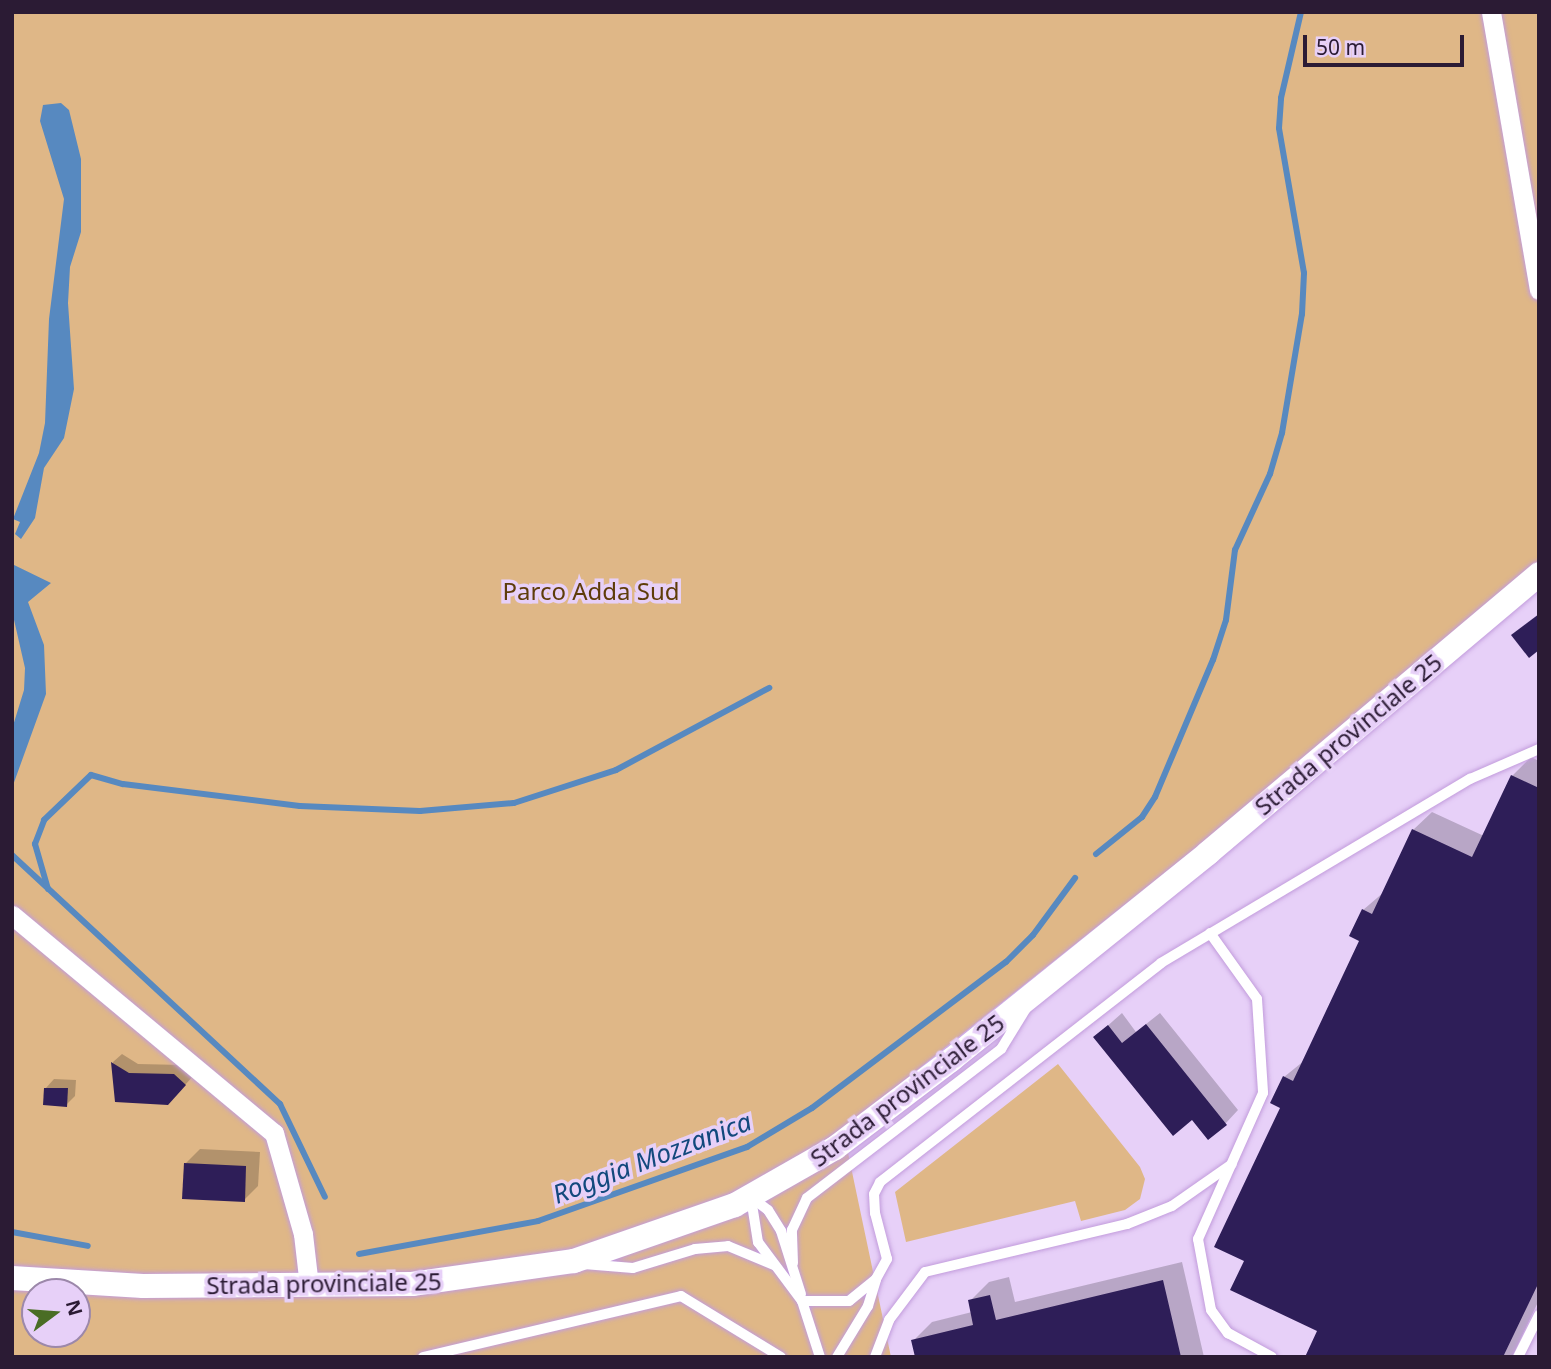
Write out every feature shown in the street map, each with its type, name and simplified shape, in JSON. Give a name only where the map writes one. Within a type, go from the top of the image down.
[{"type":"street","points":[[1491,12],[1539,290]]},
{"type":"street","name":"Strada provinciale 25","points":[[12,1278],[144,1286],[412,1284],[574,1261],[655,1236],[751,1197],[865,1127],[1208,853],[1539,573]]},
{"type":"street","points":[[12,915],[274,1133],[303,1234],[309,1286]]},
{"type":"lane","points":[[837,1357],[868,1306],[876,1279],[887,1259],[875,1213],[874,1194],[880,1182],[1161,962],[1470,779],[1539,749]]},
{"type":"lane","points":[[1210,933],[1257,999],[1263,1093],[1198,1239],[1211,1310],[1228,1333],[1272,1357]]},
{"type":"lane","points":[[793,1263],[792,1230],[807,1198],[1001,1049],[1031,995]]},
{"type":"lane","points":[[875,1357],[889,1320],[925,1272],[1150,1216],[1195,1193],[1235,1161]]},
{"type":"lane","points":[[751,1197],[754,1230],[774,1265],[802,1301]]},
{"type":"lane","points":[[751,1197],[774,1218],[793,1263],[820,1357]]},
{"type":"lane","points":[[574,1261],[632,1268],[695,1249],[729,1246],[774,1265]]},
{"type":"lane","points":[[802,1301],[849,1301],[876,1279]]},
{"type":"lane","points":[[423,1357],[681,1296],[781,1357]]},
{"type":"lane","points":[[1518,1357],[1539,1315]]},
{"type":"green space","name":"Parco Adda Sud","points":[[12,12],[1539,12],[1539,564],[1206,840],[843,1129],[891,1357],[12,1357]]},
{"type":"green space","points":[[1058,1064],[1140,1167],[1145,1179],[1140,1199],[1125,1210],[1081,1221],[1075,1201],[906,1242],[895,1192]]},
{"type":"water","points":[[61,103],[69,110],[81,159],[81,232],[70,267],[68,303],[74,389],[64,438],[44,468],[35,518],[21,539],[15,534],[20,522],[13,519],[39,453],[45,423],[49,319],[64,199],[40,121],[43,105]]},
{"type":"water","points":[[12,564],[51,583],[28,602],[44,645],[46,694],[12,788],[12,729],[24,690],[25,668],[12,611]]},
{"type":"building","points":[[1539,614],[1539,650],[1529,658],[1511,635]]},
{"type":"building","points":[[1511,775],[1539,788],[1539,1282],[1503,1357],[1305,1357],[1317,1331],[1230,1290],[1244,1261],[1214,1247],[1280,1108],[1270,1103],[1283,1076],[1293,1081],[1359,941],[1349,936],[1362,909],[1372,914],[1412,829],[1472,857]]},
{"type":"building","points":[[1146,1024],[1227,1125],[1208,1140],[1192,1120],[1173,1136],[1093,1037],[1108,1025],[1122,1043]]},
{"type":"building","points":[[111,1062],[129,1073],[174,1074],[186,1085],[168,1105],[115,1102]]},
{"type":"building","points":[[44,1088],[68,1088],[67,1107],[43,1105]]},
{"type":"building","points":[[184,1163],[246,1166],[245,1202],[182,1199]]},
{"type":"building","points":[[1163,1280],[1181,1357],[915,1357],[911,1340],[973,1325],[968,1300],[990,1295],[996,1320]]},
{"type":"waterway","name":"Roggia Mozzanica","points":[[1096,854],[1142,817],[1155,797],[1213,660],[1226,620],[1235,550],[1270,474],[1282,433],[1302,314],[1304,273],[1279,128],[1281,98],[1301,12]]},
{"type":"waterway","points":[[48,889],[35,844],[44,820],[91,775],[123,784],[300,806],[420,811],[514,803],[616,770],[769,688]]},
{"type":"waterway","points":[[12,855],[280,1104],[325,1197]]},
{"type":"waterway","name":"Roggia Mozzanica","points":[[359,1254],[538,1221],[747,1147],[812,1108],[1006,962],[1033,935],[1075,878]]},
{"type":"waterway","name":"Roggia Mozzanica","points":[[12,1232],[88,1246]]}]
